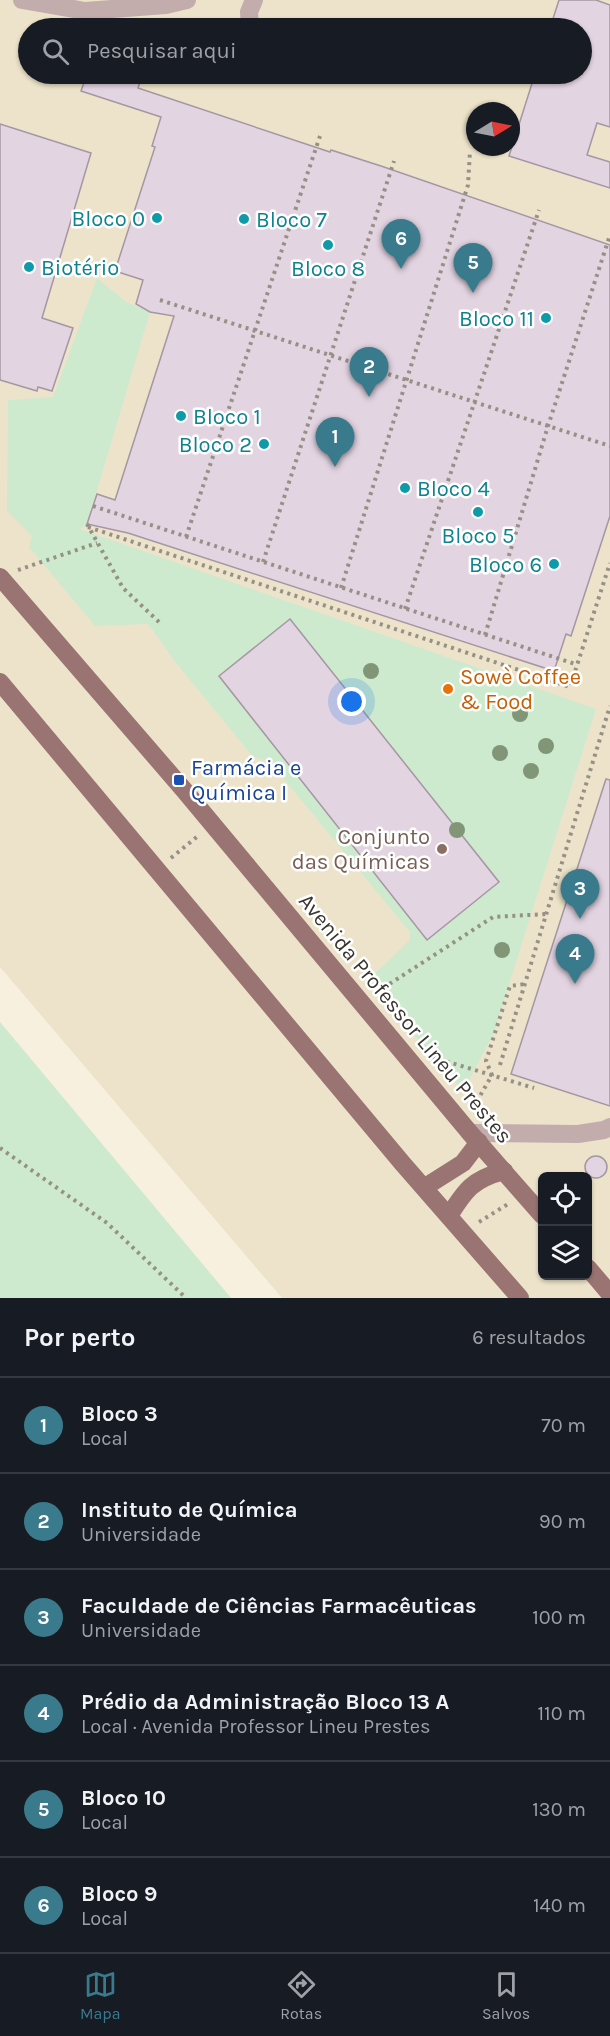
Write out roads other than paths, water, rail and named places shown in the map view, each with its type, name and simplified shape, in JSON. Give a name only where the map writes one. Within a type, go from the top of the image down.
[{"type":"main road","name":"Avenida Professor Lineu Prestes","points":[[5,575],[471,1133],[538,1209]]},
{"type":"main road","points":[[0,682],[520,1298]]},
{"type":"main road","points":[[425,1187],[463,1162],[471,1133]]},
{"type":"main road","points":[[449,1216],[470,1186],[485,1177],[504,1171]]},
{"type":"main road","points":[[592,1273],[610,1294]]},
{"type":"street","points":[[22,0],[85,11],[166,5],[187,0]]},
{"type":"street","points":[[249,18],[249,12],[254,0]]},
{"type":"street","points":[[471,1133],[578,1134],[610,1127]]},
{"type":"place","name":"Bloco 0","points":[[157,218]]},
{"type":"place","name":"Bloco 7","points":[[244,219]]},
{"type":"place","name":"Bloco 8","points":[[328,245]]},
{"type":"place","name":"Biotério","points":[[29,267]]},
{"type":"place","name":"Bloco 9","points":[[401,269]]},
{"type":"place","name":"Bloco 10","points":[[473,293]]},
{"type":"place","name":"Bloco 11","points":[[546,318]]},
{"type":"place","name":"Instituto de Química","points":[[369,397]]},
{"type":"place","name":"Bloco 1","points":[[181,416]]},
{"type":"place","name":"Bloco 2","points":[[264,444]]},
{"type":"place","name":"Bloco 3","points":[[335,467]]},
{"type":"place","name":"Bloco 4","points":[[405,488]]},
{"type":"place","name":"Bloco 5","points":[[478,512]]},
{"type":"place","name":"Bloco 6","points":[[554,564]]},
{"type":"place","name":"Sowè Coffee & Food","points":[[448,689]]},
{"type":"place","name":"Farmácia e Química I","points":[[179,780]]},
{"type":"place","name":"Conjunto das Químicas","points":[[442,849]]},
{"type":"place","name":"Faculdade de Ciências Farmacêuticas","points":[[580,919]]},
{"type":"place","name":"Prédio da Administração Bloco 13 A","points":[[575,984]]}]
